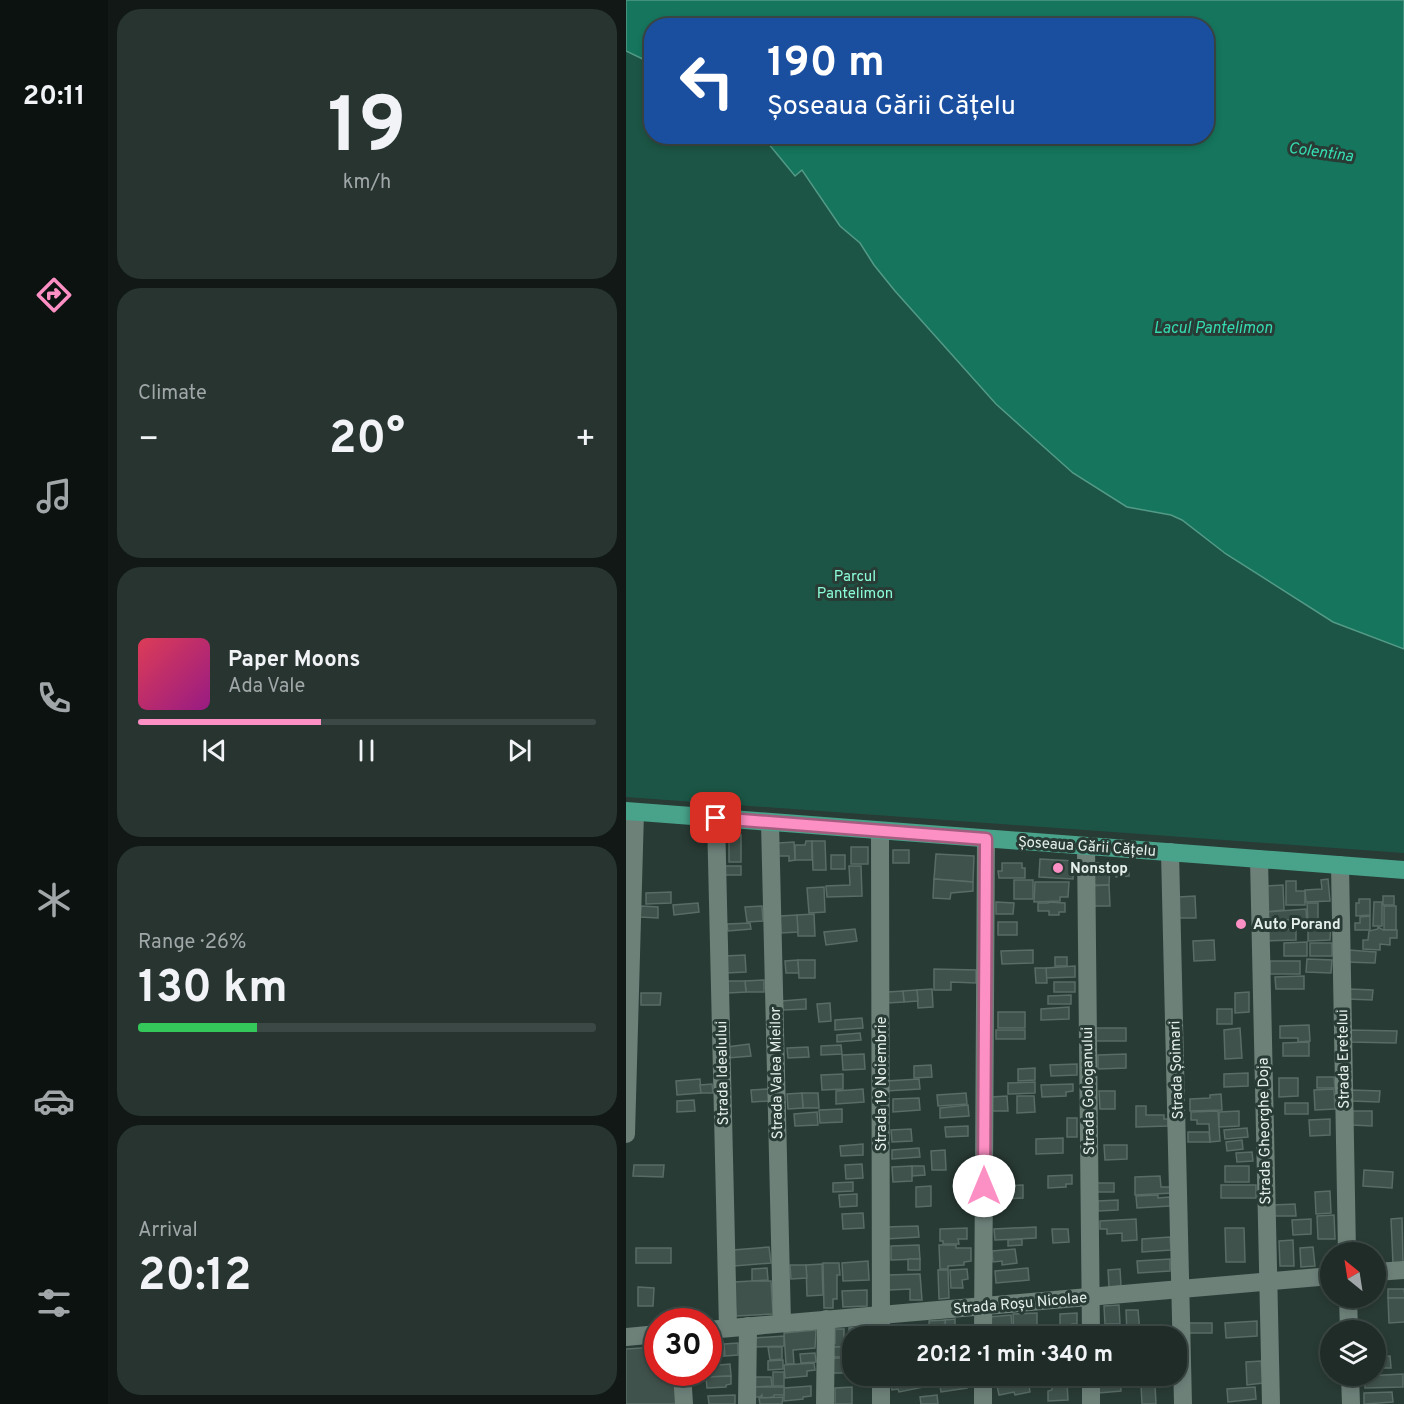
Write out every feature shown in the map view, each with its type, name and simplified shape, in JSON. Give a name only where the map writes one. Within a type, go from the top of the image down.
[{"type":"main road","name":"Șoseaua Gării Cățelu","points":[[631,812],[1404,870]]},
{"type":"street","points":[[626,1134],[631,812]]},
{"type":"street","name":"Strada Idealului","points":[[716,818],[728,1328]]},
{"type":"street","name":"Strada Valea Mieilor","points":[[770,823],[782,1323]]},
{"type":"street","name":"Strada 19 Noiembrie","points":[[880,831],[881,1326]]},
{"type":"street","points":[[983,1326],[986,839]]},
{"type":"street","name":"Strada Gologanului","points":[[1086,846],[1091,1326]]},
{"type":"street","name":"Strada Șoimari","points":[[1170,852],[1184,1404]]},
{"type":"street","name":"Strada Gheorghe Doja","points":[[1259,859],[1271,1404]]},
{"type":"street","name":"Strada Eretelui","points":[[1340,865],[1347,1242]]},
{"type":"street","points":[[1386,1271],[1404,1270]]},
{"type":"street","name":"Strada Roșu Nicolae","points":[[722,1329],[1320,1277]]},
{"type":"street","points":[[826,1320],[826,1404]]},
{"type":"street","points":[[747,1404],[748,1326]]},
{"type":"street","points":[[626,1337],[644,1335]]},
{"type":"street","points":[[683,1386],[684,1404]]},
{"type":"street","points":[[881,1386],[881,1404]]},
{"type":"street","points":[[983,1386],[983,1404]]},
{"type":"street","points":[[1091,1386],[1091,1404]]},
{"type":"street","points":[[1350,1386],[1351,1404]]},
{"type":"green space","name":"Parcul Pantelimon","points":[[626,51],[644,60],[644,144],[769,144],[795,176],[801,169],[840,226],[860,243],[895,291],[996,404],[1073,473],[1127,507],[1171,515],[1182,520],[1226,554],[1333,622],[1404,649],[1404,853],[626,797]]},
{"type":"water","name":"Lacul Pantelimon","points":[[626,0],[1404,0],[1404,649],[1333,622],[1226,554],[1182,520],[1171,515],[1127,507],[1073,473],[996,404],[895,291],[860,243],[840,226],[802,170],[795,176],[769,144],[1214,144],[1214,18],[644,18],[644,60],[626,51]]},
{"type":"building","points":[[729,835],[741,835],[741,862],[729,862]]},
{"type":"building","points":[[806,841],[812,841],[812,860],[795,860],[795,845],[805,845]]},
{"type":"building","points":[[812,841],[825,841],[826,870],[813,870]]},
{"type":"building","points":[[794,842],[795,860],[789,861],[789,856],[778,856],[778,843]]},
{"type":"building","points":[[851,847],[868,847],[868,864],[851,864]]},
{"type":"building","points":[[893,850],[909,850],[909,863],[893,863]]},
{"type":"building","points":[[936,854],[974,856],[973,882],[934,879]]},
{"type":"building","points":[[831,855],[845,855],[845,869],[831,869]]},
{"type":"building","points":[[1040,859],[1074,861],[1073,879],[1039,877]]},
{"type":"building","points":[[1002,863],[1022,863],[1022,868],[1025,868],[1025,878],[999,878],[998,871],[1002,871]]},
{"type":"building","points":[[1093,863],[1110,863],[1109,885],[1090,885]]},
{"type":"building","points":[[724,866],[741,866],[741,875],[724,875]]},
{"type":"building","points":[[849,866],[861,866],[862,896],[827,897],[826,886],[850,885]]},
{"type":"building","points":[[1116,866],[1129,866],[1129,876],[1116,877]]},
{"type":"building","points":[[934,879],[973,882],[973,891],[951,893],[950,899],[933,898]]},
{"type":"building","points":[[1328,879],[1330,901],[1306,902],[1305,890],[1322,889],[1321,880]]},
{"type":"building","points":[[1014,880],[1033,880],[1033,899],[1014,899]]},
{"type":"building","points":[[1286,881],[1296,881],[1296,891],[1305,891],[1305,905],[1286,905]]},
{"type":"building","points":[[1035,882],[1069,882],[1068,897],[1060,897],[1060,901],[1034,902]]},
{"type":"building","points":[[1109,885],[1110,906],[1090,906],[1090,886]]},
{"type":"building","points":[[1283,885],[1284,910],[1264,912],[1267,886]]},
{"type":"building","points":[[824,887],[825,912],[809,913],[807,888]]},
{"type":"building","points":[[671,892],[671,903],[646,904],[646,893]]},
{"type":"building","points":[[1195,896],[1196,918],[1179,918],[1179,897]]},
{"type":"building","points":[[1383,896],[1394,896],[1394,905],[1383,905]]},
{"type":"building","points":[[1359,899],[1370,899],[1370,915],[1356,916],[1356,903],[1359,903]]},
{"type":"building","points":[[996,902],[1014,903],[1013,914],[996,914]]},
{"type":"building","points":[[1374,902],[1382,902],[1382,926],[1373,926]]},
{"type":"building","points":[[698,903],[699,912],[674,915],[673,905]]},
{"type":"building","points":[[1038,903],[1065,903],[1065,912],[1059,912],[1059,915],[1049,915],[1049,911],[1038,911]]},
{"type":"building","points":[[1307,903],[1318,903],[1318,920],[1308,921]]},
{"type":"building","points":[[641,906],[658,907],[658,918],[640,917]]},
{"type":"building","points":[[762,906],[763,921],[747,922],[745,907]]},
{"type":"building","points":[[1384,906],[1396,906],[1396,930],[1384,930]]},
{"type":"building","points":[[1306,909],[1307,925],[1291,926],[1290,920],[1265,918],[1265,912]]},
{"type":"building","points":[[814,914],[815,936],[798,936],[797,915]]},
{"type":"building","points":[[797,915],[798,932],[781,933],[780,916]]},
{"type":"building","points":[[1370,916],[1370,930],[1355,930],[1355,923],[1360,923],[1360,917]]},
{"type":"building","points":[[998,922],[1017,922],[1017,935],[998,935]]},
{"type":"building","points":[[1308,922],[1331,922],[1330,940],[1308,941]]},
{"type":"building","points":[[750,923],[751,929],[728,931],[727,924]]},
{"type":"building","points":[[1378,927],[1383,930],[1397,930],[1397,938],[1390,938],[1390,945],[1380,944],[1380,950],[1363,949],[1363,940],[1368,940],[1369,931],[1378,929]]},
{"type":"building","points":[[855,929],[857,941],[826,945],[824,932]]},
{"type":"building","points":[[1266,929],[1296,929],[1296,940],[1266,941]]},
{"type":"building","points":[[1214,940],[1215,960],[1194,961],[1193,941]]},
{"type":"building","points":[[1307,942],[1307,956],[1284,956],[1284,943]]},
{"type":"building","points":[[1310,943],[1332,943],[1332,956],[1310,956]]},
{"type":"building","points":[[1033,950],[1033,963],[1002,964],[1001,951]]},
{"type":"building","points":[[1348,950],[1376,952],[1375,963],[1347,962]]},
{"type":"building","points":[[745,955],[746,972],[726,973],[725,956]]},
{"type":"building","points":[[1055,957],[1067,957],[1067,966],[1055,966]]},
{"type":"building","points":[[1307,959],[1332,960],[1331,973],[1306,972]]},
{"type":"building","points":[[798,960],[799,973],[786,973],[785,961]]},
{"type":"building","points":[[798,960],[815,960],[815,978],[799,978]]},
{"type":"building","points":[[1270,961],[1300,961],[1300,974],[1270,974]]},
{"type":"building","points":[[1075,966],[1075,977],[1046,978],[1046,968]]},
{"type":"building","points":[[1035,968],[1046,968],[1047,983],[1036,983]]},
{"type":"building","points":[[934,969],[976,970],[976,983],[951,982],[951,990],[934,990]]},
{"type":"building","points":[[1304,976],[1304,989],[1276,989],[1275,977]]},
{"type":"building","points":[[764,980],[764,992],[746,992],[745,981]]},
{"type":"building","points":[[728,981],[745,981],[746,992],[728,993]]},
{"type":"building","points":[[1054,982],[1075,982],[1075,992],[1054,992]]},
{"type":"building","points":[[932,989],[933,1007],[918,1008],[917,990]]},
{"type":"building","points":[[1349,989],[1373,990],[1372,1000],[1348,999]]},
{"type":"building","points":[[917,990],[918,1001],[904,1002],[903,991]]},
{"type":"building","points":[[903,991],[904,1002],[887,1003],[887,992]]},
{"type":"building","points":[[1249,992],[1249,1012],[1235,1013],[1235,993]]},
{"type":"building","points":[[641,993],[661,993],[660,1005],[641,1005]]},
{"type":"building","points":[[1071,995],[1071,1004],[1048,1004],[1048,996]]},
{"type":"building","points":[[806,999],[806,1009],[783,1010],[782,1001]]},
{"type":"building","points":[[830,1003],[831,1021],[819,1022],[817,1004]]},
{"type":"building","points":[[1069,1007],[1069,1019],[1041,1020],[1041,1009]]},
{"type":"building","points":[[1217,1009],[1232,1009],[1232,1024],[1217,1024]]},
{"type":"building","points":[[998,1012],[1025,1012],[1025,1028],[998,1028]]},
{"type":"building","points":[[862,1018],[863,1028],[835,1030],[835,1020]]},
{"type":"building","points":[[1309,1025],[1310,1041],[1298,1042],[1298,1038],[1280,1038],[1280,1026]]},
{"type":"building","points":[[1096,1028],[1126,1028],[1126,1041],[1096,1041]]},
{"type":"building","points":[[1240,1028],[1242,1058],[1225,1059],[1224,1030]]},
{"type":"building","points":[[996,1030],[1025,1030],[1025,1039],[996,1039]]},
{"type":"building","points":[[1349,1030],[1397,1031],[1396,1043],[1349,1042]]},
{"type":"building","points":[[860,1033],[861,1040],[837,1042],[837,1035]]},
{"type":"building","points":[[1309,1042],[1309,1056],[1283,1056],[1283,1043]]},
{"type":"building","points":[[749,1044],[751,1056],[728,1058],[727,1047]]},
{"type":"building","points":[[841,1045],[842,1054],[821,1055],[821,1046]]},
{"type":"building","points":[[808,1047],[809,1057],[788,1058],[787,1048]]},
{"type":"building","points":[[864,1054],[865,1069],[843,1070],[842,1055]]},
{"type":"building","points":[[1126,1054],[1126,1068],[1098,1069],[1098,1055]]},
{"type":"building","points":[[1077,1064],[1077,1075],[1051,1076],[1050,1065]]},
{"type":"building","points":[[931,1065],[932,1077],[914,1078],[914,1066]]},
{"type":"building","points":[[1035,1068],[1035,1080],[1018,1081],[1018,1069]]},
{"type":"building","points":[[1248,1073],[1248,1086],[1224,1087],[1224,1074]]},
{"type":"building","points":[[843,1074],[843,1089],[822,1090],[821,1075]]},
{"type":"building","points":[[1317,1077],[1334,1077],[1335,1088],[1317,1088]]},
{"type":"building","points":[[1279,1078],[1298,1078],[1298,1096],[1279,1097]]},
{"type":"building","points":[[700,1079],[701,1093],[677,1095],[676,1081]]},
{"type":"building","points":[[919,1079],[920,1089],[886,1091],[886,1081]]},
{"type":"building","points":[[1035,1082],[1035,1093],[1008,1094],[1008,1083]]},
{"type":"building","points":[[712,1084],[713,1093],[701,1093],[700,1085]]},
{"type":"building","points":[[1073,1084],[1073,1091],[1066,1092],[1066,1096],[1042,1097],[1041,1085]]},
{"type":"building","points":[[768,1089],[769,1101],[752,1102],[751,1090]]},
{"type":"building","points":[[863,1089],[864,1102],[836,1104],[836,1091]]},
{"type":"building","points":[[1334,1089],[1335,1109],[1315,1110],[1314,1090]]},
{"type":"building","points":[[1351,1090],[1380,1091],[1379,1102],[1351,1101]]},
{"type":"building","points":[[1099,1091],[1115,1091],[1115,1109],[1100,1109]]},
{"type":"building","points":[[802,1093],[818,1093],[819,1108],[803,1108]]},
{"type":"building","points":[[802,1093],[803,1108],[788,1109],[787,1094]]},
{"type":"building","points":[[966,1093],[967,1104],[938,1106],[937,1095]]},
{"type":"building","points":[[1221,1094],[1222,1110],[1190,1111],[1190,1099],[1210,1098],[1210,1095]]},
{"type":"building","points":[[1007,1096],[1008,1111],[991,1111],[991,1097]]},
{"type":"building","points":[[1017,1096],[1034,1096],[1035,1112],[1017,1113]]},
{"type":"building","points":[[919,1098],[920,1110],[893,1112],[893,1099]]},
{"type":"building","points":[[694,1100],[695,1111],[677,1112],[677,1101]]},
{"type":"building","points":[[1285,1103],[1308,1103],[1308,1114],[1285,1114]]},
{"type":"building","points":[[968,1105],[969,1116],[940,1118],[940,1108]]},
{"type":"building","points":[[1136,1106],[1146,1106],[1146,1115],[1164,1115],[1164,1119],[1168,1119],[1168,1126],[1136,1127]]},
{"type":"building","points":[[842,1109],[842,1122],[820,1123],[819,1110]]},
{"type":"building","points":[[1218,1111],[1220,1141],[1210,1142],[1209,1124],[1197,1124],[1197,1120],[1191,1120],[1191,1112]]},
{"type":"building","points":[[1239,1111],[1239,1126],[1219,1127],[1219,1112]]},
{"type":"building","points":[[1353,1111],[1372,1111],[1372,1126],[1352,1125]]},
{"type":"building","points":[[817,1112],[818,1125],[795,1126],[794,1114]]},
{"type":"building","points":[[1067,1118],[1077,1118],[1077,1137],[1067,1137]]},
{"type":"building","points":[[1330,1119],[1330,1135],[1310,1136],[1309,1120]]},
{"type":"building","points":[[968,1126],[968,1136],[946,1137],[945,1127]]},
{"type":"building","points":[[1247,1128],[1248,1137],[1225,1139],[1224,1130]]},
{"type":"building","points":[[911,1129],[912,1141],[892,1142],[891,1130]]},
{"type":"building","points":[[1188,1132],[1209,1132],[1210,1142],[1188,1142]]},
{"type":"building","points":[[1063,1138],[1063,1153],[1036,1154],[1036,1139]]},
{"type":"building","points":[[1242,1140],[1243,1149],[1227,1151],[1226,1142]]},
{"type":"building","points":[[863,1144],[863,1155],[841,1156],[840,1146]]},
{"type":"building","points":[[1104,1145],[1127,1145],[1127,1159],[1105,1160]]},
{"type":"building","points":[[919,1148],[920,1157],[892,1159],[892,1150]]},
{"type":"building","points":[[945,1150],[946,1170],[932,1170],[931,1151]]},
{"type":"building","points":[[1252,1152],[1253,1161],[1237,1162],[1236,1153]]},
{"type":"building","points":[[862,1164],[863,1178],[846,1179],[845,1165]]},
{"type":"building","points":[[634,1165],[664,1165],[663,1177],[633,1176]]},
{"type":"building","points":[[912,1166],[924,1166],[925,1175],[912,1176]]},
{"type":"building","points":[[912,1166],[912,1181],[893,1182],[892,1167]]},
{"type":"building","points":[[1225,1166],[1249,1166],[1249,1182],[1225,1182]]},
{"type":"building","points":[[1364,1170],[1393,1172],[1392,1188],[1363,1186]]},
{"type":"building","points":[[1072,1175],[1072,1184],[1066,1184],[1066,1187],[1048,1188],[1048,1176]]},
{"type":"building","points":[[1160,1176],[1161,1187],[1172,1187],[1172,1193],[1135,1195],[1135,1177]]},
{"type":"building","points":[[853,1182],[853,1191],[833,1192],[833,1183]]},
{"type":"building","points":[[1096,1183],[1114,1183],[1114,1192],[1096,1192]]},
{"type":"building","points":[[1023,1185],[1023,1198],[1004,1199],[1003,1186]]},
{"type":"building","points":[[1221,1185],[1256,1185],[1256,1198],[1221,1198]]},
{"type":"building","points":[[931,1186],[931,1206],[916,1207],[916,1187]]},
{"type":"building","points":[[1330,1191],[1331,1213],[1316,1214],[1315,1192]]},
{"type":"building","points":[[857,1194],[857,1206],[840,1207],[839,1195]]},
{"type":"building","points":[[1158,1195],[1158,1198],[1170,1197],[1170,1206],[1137,1208],[1136,1196]]},
{"type":"building","points":[[1118,1200],[1118,1210],[1098,1211],[1098,1201]]},
{"type":"building","points":[[1295,1204],[1296,1216],[1272,1216],[1272,1205]]},
{"type":"building","points":[[863,1213],[864,1228],[843,1229],[842,1214]]},
{"type":"building","points":[[1334,1215],[1335,1239],[1318,1239],[1317,1216]]},
{"type":"building","points":[[1402,1218],[1403,1264],[1393,1264],[1391,1219]]},
{"type":"building","points":[[1136,1219],[1137,1240],[1122,1241],[1122,1233],[1107,1234],[1107,1229],[1100,1229],[1100,1221]]},
{"type":"building","points":[[1311,1219],[1311,1234],[1293,1235],[1292,1220]]},
{"type":"building","points":[[918,1226],[919,1237],[886,1239],[885,1227]]},
{"type":"building","points":[[1036,1227],[1036,1238],[995,1240],[994,1229]]},
{"type":"building","points":[[967,1228],[967,1239],[958,1239],[959,1244],[943,1244],[943,1241],[940,1241],[940,1229]]},
{"type":"building","points":[[1225,1228],[1244,1228],[1245,1262],[1226,1262]]},
{"type":"building","points":[[1052,1229],[1068,1229],[1069,1242],[1053,1243]]},
{"type":"building","points":[[1170,1237],[1171,1250],[1142,1252],[1142,1239]]},
{"type":"building","points":[[1022,1239],[1022,1245],[1008,1246],[1008,1240]]},
{"type":"building","points":[[1293,1240],[1294,1266],[1280,1266],[1279,1241]]},
{"type":"building","points":[[919,1245],[920,1259],[891,1260],[891,1246]]},
{"type":"building","points":[[939,1245],[971,1248],[971,1261],[964,1262],[964,1265],[940,1269]]},
{"type":"building","points":[[769,1247],[771,1263],[734,1266],[733,1250]]},
{"type":"building","points":[[1313,1247],[1315,1266],[1301,1267],[1300,1248]]},
{"type":"building","points":[[636,1248],[671,1248],[671,1263],[636,1263]]},
{"type":"building","points":[[1015,1249],[1017,1263],[1002,1265],[1002,1261],[993,1262],[992,1251]]},
{"type":"building","points":[[908,1259],[920,1259],[920,1270],[908,1270]]},
{"type":"building","points":[[1170,1259],[1170,1271],[1138,1273],[1137,1261]]},
{"type":"building","points":[[868,1261],[869,1280],[843,1281],[842,1263]]},
{"type":"building","points":[[823,1263],[839,1263],[837,1299],[833,1299],[833,1308],[824,1308]]},
{"type":"building","points":[[822,1264],[823,1295],[807,1296],[806,1265]]},
{"type":"building","points":[[790,1265],[806,1265],[807,1278],[791,1279]]},
{"type":"building","points":[[767,1268],[768,1280],[752,1281],[752,1269]]},
{"type":"building","points":[[1028,1268],[1029,1280],[996,1283],[995,1271]]},
{"type":"building","points":[[967,1269],[968,1279],[962,1280],[963,1288],[951,1288],[950,1270]]},
{"type":"building","points":[[1120,1269],[1121,1286],[1109,1287],[1108,1270]]},
{"type":"building","points":[[938,1270],[948,1270],[949,1298],[939,1299]]},
{"type":"building","points":[[920,1274],[922,1300],[910,1300],[910,1289],[889,1290],[888,1275]]},
{"type":"building","points":[[771,1281],[773,1314],[736,1316],[734,1282]]},
{"type":"building","points":[[638,1287],[654,1288],[653,1306],[638,1306]]},
{"type":"building","points":[[1388,1289],[1404,1289],[1405,1298],[1388,1298]]},
{"type":"building","points":[[867,1290],[867,1306],[843,1307],[842,1291]]},
{"type":"building","points":[[1388,1298],[1405,1298],[1405,1322],[1389,1323]]},
{"type":"building","points":[[1119,1305],[1120,1324],[1105,1324],[1104,1306]]},
{"type":"building","points":[[1126,1310],[1138,1310],[1139,1326],[1127,1326]]},
{"type":"building","points":[[1037,1313],[1037,1326],[1014,1326],[1013,1314]]},
{"type":"building","points":[[1077,1313],[1077,1324],[1060,1326],[1060,1314]]},
{"type":"building","points":[[1011,1315],[1012,1326],[990,1326],[989,1317]]},
{"type":"building","points":[[955,1319],[955,1326],[945,1326],[945,1320]]},
{"type":"building","points":[[945,1320],[945,1326],[929,1326],[929,1321]]},
{"type":"building","points":[[1257,1321],[1257,1336],[1226,1338],[1225,1323]]},
{"type":"building","points":[[1189,1323],[1212,1323],[1212,1333],[1189,1333]]},
{"type":"building","points":[[835,1329],[842,1329],[842,1347],[832,1347],[832,1343],[835,1343]]},
{"type":"building","points":[[816,1330],[815,1348],[793,1350],[794,1364],[786,1364],[784,1333]]},
{"type":"building","points":[[784,1336],[784,1346],[754,1347],[754,1338]]},
{"type":"building","points":[[738,1343],[738,1355],[725,1356],[724,1344]]},
{"type":"building","points":[[768,1347],[782,1347],[782,1359],[770,1360]]},
{"type":"building","points":[[830,1347],[842,1347],[842,1357],[834,1357]]},
{"type":"building","points":[[644,1348],[644,1386],[679,1386],[681,1404],[626,1404],[626,1349]]},
{"type":"building","points":[[815,1353],[816,1362],[801,1363],[800,1354]]},
{"type":"building","points":[[1386,1356],[1390,1356],[1391,1368],[1386,1368]]},
{"type":"building","points":[[831,1358],[842,1358],[842,1373],[831,1373]]},
{"type":"building","points":[[783,1360],[783,1369],[768,1370],[768,1361]]},
{"type":"building","points":[[1261,1361],[1263,1383],[1247,1385],[1246,1362]]},
{"type":"building","points":[[814,1363],[815,1370],[807,1371],[807,1376],[785,1378],[784,1365]]},
{"type":"building","points":[[730,1364],[731,1376],[722,1376],[722,1365]]},
{"type":"building","points":[[773,1372],[784,1372],[784,1386],[773,1386]]},
{"type":"building","points":[[1403,1374],[1403,1387],[1365,1388],[1365,1386],[1386,1386],[1386,1375]]},
{"type":"building","points":[[722,1376],[731,1376],[731,1384],[726,1387],[707,1388],[707,1386],[722,1386]]},
{"type":"building","points":[[755,1377],[771,1377],[772,1386],[755,1387]]},
{"type":"building","points":[[811,1386],[811,1396],[784,1401],[784,1388]]},
{"type":"building","points":[[891,1386],[924,1387],[899,1392],[898,1389],[892,1390]]},
{"type":"building","points":[[940,1386],[967,1386],[967,1388],[941,1392]]},
{"type":"building","points":[[997,1386],[1029,1386],[1030,1392],[999,1395]]},
{"type":"building","points":[[1052,1386],[1067,1386],[1068,1400],[1048,1401],[1048,1391],[1052,1390]]},
{"type":"building","points":[[1099,1386],[1121,1386],[1121,1391],[1099,1393]]},
{"type":"building","points":[[1141,1386],[1155,1386],[1156,1404],[1142,1404]]},
{"type":"building","points":[[754,1387],[784,1387],[784,1395],[767,1398],[762,1398],[762,1395],[754,1397]]},
{"type":"building","points":[[852,1387],[852,1404],[835,1404],[835,1388]]},
{"type":"building","points":[[1255,1387],[1256,1399],[1228,1402],[1227,1389]]},
{"type":"building","points":[[1392,1392],[1393,1402],[1364,1404],[1364,1393]]},
{"type":"building","points":[[735,1395],[735,1404],[709,1404],[708,1396]]},
{"type":"building","points":[[937,1395],[938,1404],[921,1404],[920,1397]]},
{"type":"building","points":[[783,1397],[782,1404],[760,1404],[759,1398]]},
{"type":"place","name":"Nonstop","points":[[1058,868]]},
{"type":"place","name":"Auto Porand","points":[[1241,924]]},
{"type":"route","points":[[716,818],[986,839],[984,1186]]},
{"type":"water label","name":"Colentina","points":[[1321,151]]}]
